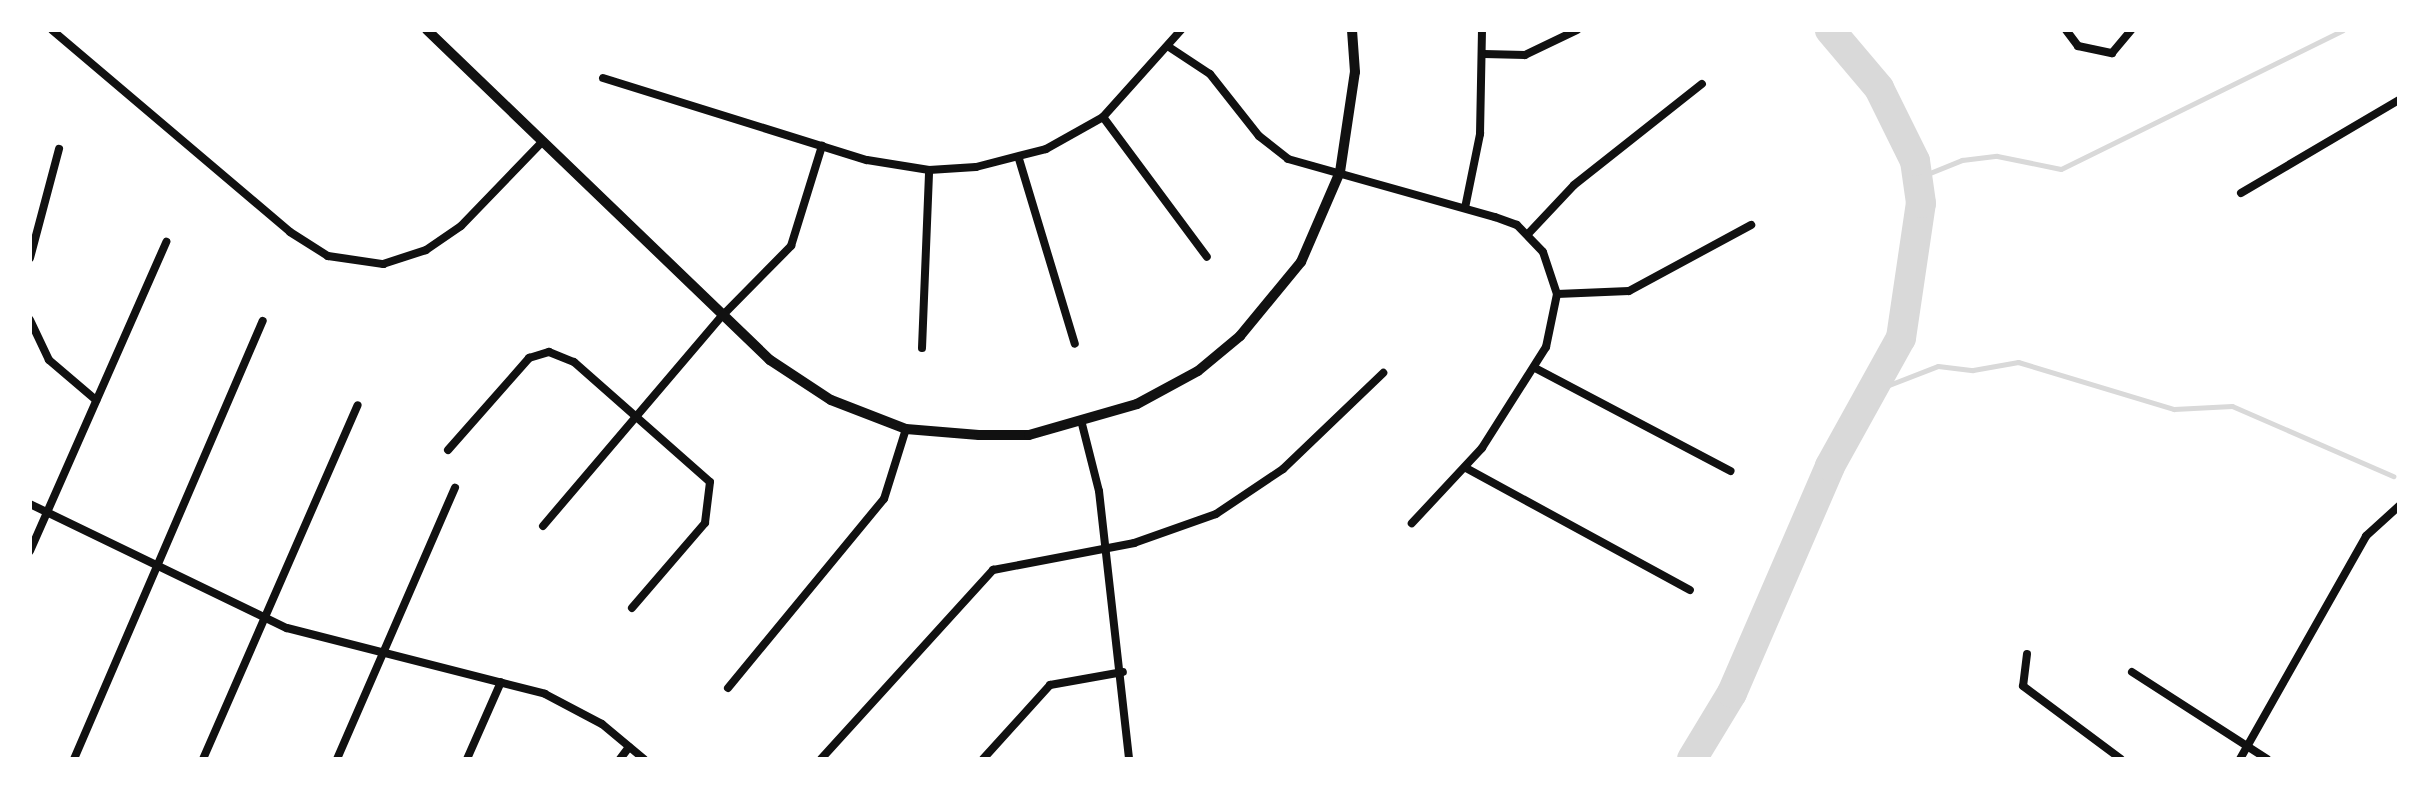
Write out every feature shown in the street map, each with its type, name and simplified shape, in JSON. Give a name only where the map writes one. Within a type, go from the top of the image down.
[{"type":"street","points":[[52,30],[65,34],[305,244],[359,263],[409,258],[443,240],[542,142]]},
{"type":"street","points":[[427,30],[770,360],[832,400],[906,429],[1029,435],[1082,424],[1172,386],[1240,336],[1300,262],[1340,172],[1354,72],[1352,30]]},
{"type":"street","points":[[603,78],[822,146],[929,170],[1019,159],[1103,117],[1181,30]]},
{"type":"street","points":[[1466,208],[1480,134],[1482,30]]},
{"type":"street","points":[[1484,54],[1526,55],[1577,30]]},
{"type":"street","points":[[2066,30],[2078,46],[2112,53],[2130,30]]},
{"type":"street","points":[[1169,46],[1228,92],[1270,148],[1466,208],[1528,234],[1554,276],[1557,294],[1552,330],[1535,368],[1466,468],[1412,524]]},
{"type":"street","points":[[1528,234],[1574,185],[1702,84]]},
{"type":"street","points":[[2242,193],[2399,100]]},
{"type":"street","points":[[1103,117],[1207,257]]},
{"type":"street","points":[[543,526],[722,317],[791,246],[822,146]]},
{"type":"street","points":[[30,258],[58,149]]},
{"type":"street","points":[[1019,159],[1075,344]]},
{"type":"street","points":[[922,348],[929,170]]},
{"type":"street","points":[[1557,294],[1629,291],[1751,224]]},
{"type":"street","points":[[30,551],[166,242]]},
{"type":"street","points":[[30,320],[49,360],[96,400]]},
{"type":"street","points":[[74,759],[264,321]]},
{"type":"street","points":[[448,450],[520,366],[539,354],[574,362],[700,470],[713,496],[705,523],[632,608]]},
{"type":"street","points":[[1535,368],[1730,471]]},
{"type":"street","points":[[821,759],[993,570],[1107,549],[1216,514],[1283,469],[1383,374]]},
{"type":"street","points":[[203,759],[358,405]]},
{"type":"street","points":[[1082,424],[1107,549],[1123,672],[1129,759]]},
{"type":"street","points":[[728,688],[884,499],[906,429]]},
{"type":"street","points":[[1466,468],[1690,590]]},
{"type":"street","points":[[337,759],[454,486]]},
{"type":"street","points":[[30,504],[156,570],[264,620],[501,682],[576,708],[644,759]]},
{"type":"street","points":[[2240,759],[2360,546],[2399,506]]},
{"type":"street","points":[[2026,654],[2024,686],[2122,759]]},
{"type":"street","points":[[983,759],[1050,684],[1123,672]]},
{"type":"street","points":[[2132,672],[2267,759]]},
{"type":"street","points":[[467,759],[501,682]]},
{"type":"street","points":[[620,759],[629,747]]},
{"type":"waterway","points":[[1692,759],[1732,693],[1830,466],[1901,338],[1921,203],[1915,161],[1879,88],[1830,30]]},
{"type":"waterway","points":[[1915,179],[1962,160],[1997,156],[2061,169],[2343,30]]},
{"type":"waterway","points":[[1876,390],[1938,366],[1973,370],[2018,362],[2174,409],[2232,406],[2393,476]]}]
